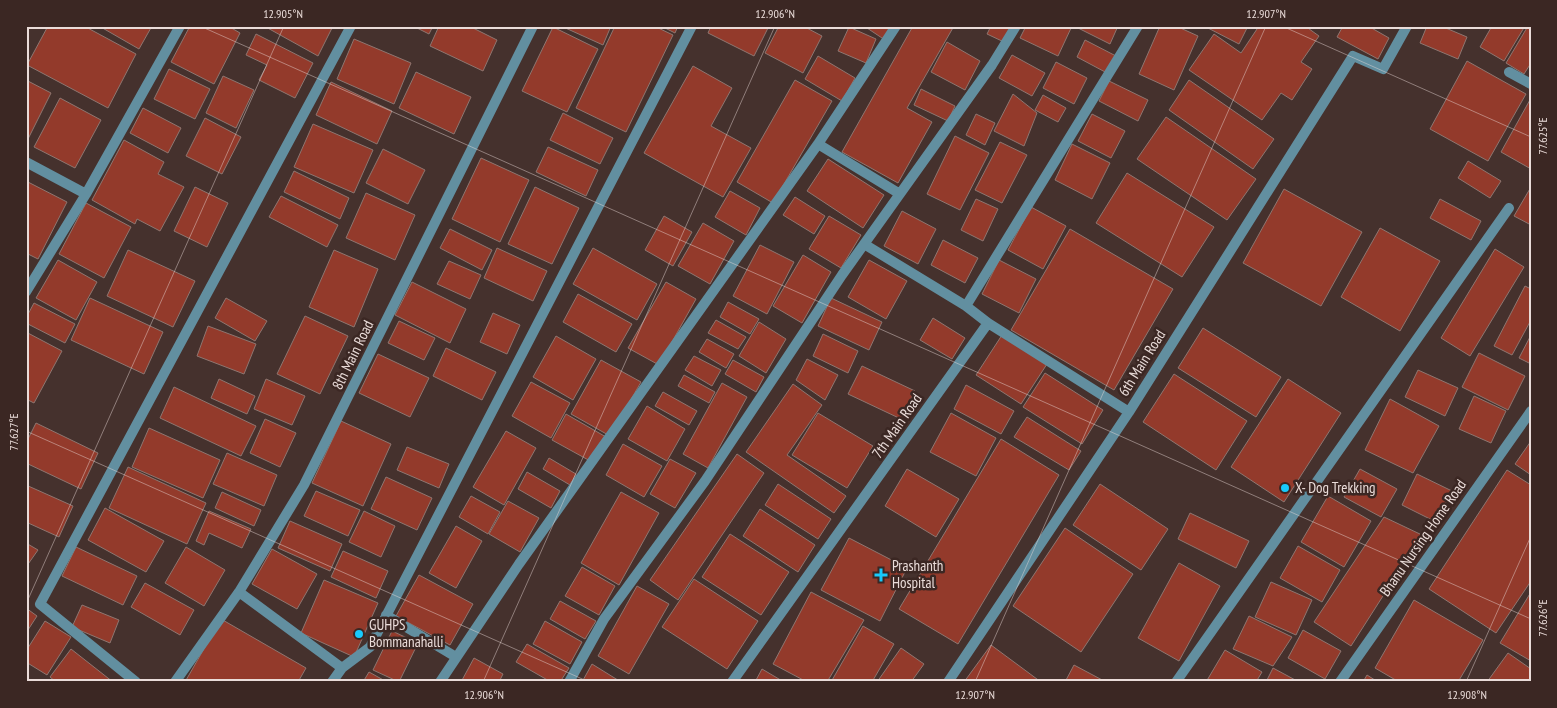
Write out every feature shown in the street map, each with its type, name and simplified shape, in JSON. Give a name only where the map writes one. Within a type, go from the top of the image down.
[{"type":"street","points":[[26,292],[86,194],[180,26]]},
{"type":"street","points":[[136,682],[40,604],[351,26]]},
{"type":"street","name":"8th Main Road","points":[[175,682],[239,592],[304,485],[533,26]]},
{"type":"street","points":[[332,682],[342,668],[370,647],[692,26]]},
{"type":"street","points":[[440,682],[519,564],[818,144],[896,26]]},
{"type":"street","points":[[569,682],[604,619],[705,481],[864,244],[992,65],[1016,26]]},
{"type":"street","points":[[966,306],[1138,26]]},
{"type":"street","name":"6th Main Road","points":[[948,682],[1129,412],[1353,56],[1383,69],[1408,26]]},
{"type":"street","points":[[1509,72],[1531,84]]},
{"type":"street","points":[[818,144],[900,194]]},
{"type":"street","points":[[26,162],[86,194]]},
{"type":"street","points":[[1176,682],[1510,208]]},
{"type":"street","points":[[864,244],[966,306],[988,323],[1129,412]]},
{"type":"street","name":"7th Main Road","points":[[732,682],[988,323]]},
{"type":"street","name":"Bhanu Nursing Home Road","points":[[1340,682],[1531,412]]},
{"type":"street","points":[[239,592],[342,668]]},
{"type":"street","points":[[386,615],[456,657]]},
{"type":"building","points":[[48,26],[84,26],[136,54],[108,108],[27,65]]},
{"type":"building","points":[[99,26],[152,26],[139,49]]},
{"type":"building","points":[[190,26],[228,26],[240,33],[214,84],[171,62]]},
{"type":"building","points":[[264,26],[333,26],[318,56]]},
{"type":"building","points":[[413,26],[433,26],[429,34]]},
{"type":"building","points":[[439,26],[469,26],[497,40],[483,71],[430,46]]},
{"type":"building","points":[[561,26],[611,26],[603,45]]},
{"type":"building","points":[[615,26],[654,26],[673,35],[626,132],[576,108]]},
{"type":"building","points":[[661,26],[678,26],[675,33]]},
{"type":"building","points":[[711,26],[769,26],[754,56],[708,33]]},
{"type":"building","points":[[779,26],[803,26],[822,36],[803,73],[765,53]]},
{"type":"building","points":[[864,26],[893,26],[885,40]]},
{"type":"building","points":[[913,26],[954,26],[907,108],[932,122],[898,183],[842,152]]},
{"type":"building","points":[[991,26],[1012,26],[1004,42],[987,34]]},
{"type":"building","points":[[1026,26],[1072,26],[1058,56],[1020,38]]},
{"type":"building","points":[[1079,26],[1118,26],[1110,44],[1078,28]]},
{"type":"building","points":[[1160,26],[1176,26],[1198,36],[1174,90],[1139,74]]},
{"type":"building","points":[[1204,26],[1248,26],[1239,44]]},
{"type":"building","points":[[1259,26],[1305,26],[1319,36],[1301,62],[1312,69],[1292,100],[1281,93],[1262,120],[1189,70],[1214,34],[1241,53]]},
{"type":"building","points":[[1343,26],[1368,26],[1389,38],[1378,59],[1337,37]]},
{"type":"building","points":[[1427,26],[1441,26],[1467,37],[1458,59],[1420,43]]},
{"type":"building","points":[[1492,26],[1525,26],[1504,61],[1480,47]]},
{"type":"building","points":[[1528,26],[1531,26],[1531,63],[1524,74],[1506,63]]},
{"type":"building","points":[[553,27],[598,49],[567,112],[522,91]]},
{"type":"building","points":[[849,27],[876,39],[866,63],[838,51]]},
{"type":"building","points":[[256,34],[313,63],[295,98],[259,80],[267,65],[246,55]]},
{"type":"building","points":[[354,39],[411,63],[394,104],[337,79]]},
{"type":"building","points":[[1085,40],[1116,56],[1107,73],[1077,57]]},
{"type":"building","points":[[947,42],[980,61],[965,90],[931,72]]},
{"type":"building","points":[[1012,55],[1045,73],[1032,96],[999,78]]},
{"type":"building","points":[[818,56],[855,78],[842,101],[805,79]]},
{"type":"building","points":[[1467,61],[1526,94],[1488,161],[1430,129]]},
{"type":"building","points":[[1056,62],[1087,78],[1074,104],[1043,88]]},
{"type":"building","points":[[693,66],[732,88],[711,126],[751,148],[723,197],[644,153]]},
{"type":"building","points":[[169,69],[210,89],[195,119],[154,99]]},
{"type":"building","points":[[416,72],[471,97],[454,134],[399,108]]},
{"type":"building","points":[[223,76],[254,90],[236,128],[206,113]]},
{"type":"building","points":[[26,80],[51,93],[26,143]]},
{"type":"building","points":[[795,80],[832,101],[773,203],[737,182]]},
{"type":"building","points":[[1189,80],[1274,139],[1253,169],[1169,110]]},
{"type":"building","points":[[1109,81],[1148,100],[1138,121],[1099,101]]},
{"type":"building","points":[[331,82],[392,111],[377,144],[316,115]]},
{"type":"building","points":[[921,89],[955,106],[948,121],[914,105]]},
{"type":"building","points":[[1013,94],[1037,113],[1024,146],[994,131]]},
{"type":"building","points":[[1043,95],[1066,108],[1058,122],[1035,110]]},
{"type":"building","points":[[60,98],[101,120],[75,168],[34,147]]},
{"type":"building","points":[[1531,98],[1531,169],[1501,152]]},
{"type":"building","points":[[143,108],[181,128],[168,153],[130,133]]},
{"type":"building","points":[[563,113],[613,138],[600,164],[550,140]]},
{"type":"building","points":[[976,114],[995,123],[985,145],[966,135]]},
{"type":"building","points":[[1092,114],[1125,131],[1111,158],[1078,141]]},
{"type":"building","points":[[1166,117],[1256,179],[1227,220],[1137,159]]},
{"type":"building","points":[[205,118],[241,137],[222,174],[186,156]]},
{"type":"building","points":[[313,124],[373,150],[354,193],[294,167]]},
{"type":"building","points":[[955,136],[989,153],[960,210],[927,194]]},
{"type":"building","points":[[124,140],[164,162],[158,174],[184,187],[160,231],[137,219],[135,224],[92,200]]},
{"type":"building","points":[[1000,142],[1027,155],[1002,203],[975,190]]},
{"type":"building","points":[[1072,144],[1110,163],[1092,199],[1055,180]]},
{"type":"building","points":[[548,147],[598,170],[586,196],[536,172]]},
{"type":"building","points":[[383,149],[425,170],[408,204],[366,183]]},
{"type":"building","points":[[481,158],[529,180],[500,242],[452,219]]},
{"type":"building","points":[[828,159],[884,195],[863,228],[807,191]]},
{"type":"building","points":[[1468,161],[1501,181],[1490,198],[1458,178]]},
{"type":"building","points":[[294,171],[349,198],[340,219],[284,192]]},
{"type":"building","points":[[1127,173],[1214,227],[1182,277],[1096,223]]},
{"type":"building","points":[[26,181],[67,202],[38,259],[26,253]]},
{"type":"building","points":[[195,187],[228,203],[207,247],[174,231]]},
{"type":"building","points":[[535,187],[579,208],[552,264],[508,244]]},
{"type":"building","points":[[1531,187],[1531,225],[1514,216]]},
{"type":"building","points":[[1284,189],[1362,232],[1321,306],[1243,263]]},
{"type":"building","points":[[730,191],[760,208],[746,235],[715,217]]},
{"type":"building","points":[[366,193],[415,215],[395,260],[346,238]]},
{"type":"building","points":[[281,196],[338,225],[327,247],[269,217]]},
{"type":"building","points":[[795,197],[825,216],[814,234],[783,215]]},
{"type":"building","points":[[976,199],[998,209],[983,241],[961,230]]},
{"type":"building","points":[[1440,199],[1481,221],[1471,240],[1430,218]]},
{"type":"building","points":[[86,203],[131,227],[104,278],[59,254]]},
{"type":"building","points":[[1031,207],[1066,226],[1043,269],[1008,250]]},
{"type":"building","points":[[902,211],[936,229],[918,264],[884,246]]},
{"type":"building","points":[[664,216],[692,232],[673,266],[645,250]]},
{"type":"building","points":[[829,216],[861,235],[841,268],[809,249]]},
{"type":"building","points":[[703,223],[734,241],[710,284],[678,266]]},
{"type":"building","points":[[1380,228],[1440,261],[1400,331],[1341,297]]},
{"type":"building","points":[[450,229],[492,250],[482,270],[440,248]]},
{"type":"building","points":[[1070,229],[1173,289],[1114,390],[1011,330]]},
{"type":"building","points":[[943,240],[978,258],[965,283],[931,265]]},
{"type":"building","points":[[760,245],[794,262],[767,314],[733,296]]},
{"type":"building","points":[[497,248],[547,271],[533,301],[484,278]]},
{"type":"building","points":[[593,248],[657,284],[637,320],[573,284]]},
{"type":"building","points":[[1495,249],[1524,267],[1470,356],[1441,338]]},
{"type":"building","points":[[128,250],[195,281],[173,327],[107,296]]},
{"type":"building","points":[[334,250],[378,269],[354,327],[309,307]]},
{"type":"building","points":[[803,255],[831,272],[802,323],[773,306]]},
{"type":"building","points":[[58,260],[97,282],[76,320],[36,298]]},
{"type":"building","points":[[869,260],[907,281],[886,319],[848,297]]},
{"type":"building","points":[[999,260],[1036,279],[1019,313],[982,294]]},
{"type":"building","points":[[449,261],[481,275],[470,299],[437,284]]},
{"type":"building","points":[[412,282],[466,309],[450,343],[395,315]]},
{"type":"building","points":[[666,282],[696,299],[659,365],[628,348]]},
{"type":"building","points":[[1525,286],[1531,289],[1531,320],[1512,355],[1494,346]]},
{"type":"building","points":[[578,294],[632,324],[616,352],[563,322]]},
{"type":"building","points":[[90,298],[163,332],[144,374],[71,340]]},
{"type":"building","points":[[226,298],[267,321],[255,341],[215,318]]},
{"type":"building","points":[[831,298],[882,322],[869,350],[818,326]]},
{"type":"building","points":[[728,302],[759,319],[750,334],[720,317]]},
{"type":"building","points":[[34,303],[75,324],[65,343],[26,323],[26,318]]},
{"type":"building","points":[[493,313],[520,325],[507,354],[480,342]]},
{"type":"building","points":[[305,316],[348,336],[320,394],[277,374]]},
{"type":"building","points":[[933,318],[965,338],[952,359],[920,340]]},
{"type":"building","points":[[716,320],[746,337],[738,349],[708,333]]},
{"type":"building","points":[[399,321],[435,338],[424,360],[388,343]]},
{"type":"building","points":[[759,322],[786,339],[766,373],[739,356]]},
{"type":"building","points":[[208,326],[256,344],[244,374],[197,356]]},
{"type":"building","points":[[1203,328],[1281,377],[1256,417],[1178,368]]},
{"type":"building","points":[[26,332],[62,351],[34,403],[26,399]]},
{"type":"building","points":[[823,334],[858,351],[848,373],[813,356]]},
{"type":"building","points":[[1002,335],[1047,364],[1021,404],[976,375]]},
{"type":"building","points":[[1531,335],[1531,364],[1519,358]]},
{"type":"building","points":[[556,336],[596,359],[573,400],[533,377]]},
{"type":"building","points":[[707,339],[734,354],[726,368],[699,352]]},
{"type":"building","points":[[446,348],[496,372],[482,400],[433,376]]},
{"type":"building","points":[[1479,353],[1525,376],[1508,410],[1462,387]]},
{"type":"building","points":[[378,354],[429,378],[410,417],[359,393]]},
{"type":"building","points":[[694,356],[721,370],[712,386],[685,370]]},
{"type":"building","points":[[807,359],[838,375],[825,400],[796,380]]},
{"type":"building","points":[[601,360],[641,382],[610,436],[571,414]]},
{"type":"building","points":[[733,360],[764,377],[756,392],[725,374]]},
{"type":"building","points":[[862,366],[915,391],[901,419],[848,394]]},
{"type":"building","points":[[1418,370],[1458,388],[1445,416],[1405,397]]},
{"type":"building","points":[[1045,373],[1103,410],[1082,444],[1023,407]]},
{"type":"building","points":[[1174,374],[1247,421],[1216,470],[1143,422]]},
{"type":"building","points":[[684,375],[715,392],[709,403],[678,386]]},
{"type":"building","points":[[219,379],[255,396],[247,414],[211,398]]},
{"type":"building","points":[[266,379],[305,396],[292,425],[254,409]]},
{"type":"building","points":[[1288,379],[1341,413],[1284,502],[1231,467]]},
{"type":"building","points":[[531,382],[570,403],[551,438],[512,416]]},
{"type":"building","points":[[722,383],[747,397],[708,468],[683,454]]},
{"type":"building","points":[[793,384],[822,405],[787,455],[846,496],[834,513],[746,452]]},
{"type":"building","points":[[966,385],[1014,411],[1001,434],[954,409]]},
{"type":"building","points":[[174,387],[256,426],[241,456],[160,418]]},
{"type":"building","points":[[663,392],[697,411],[689,425],[655,406]]},
{"type":"building","points":[[1474,396],[1506,411],[1491,443],[1459,429]]},
{"type":"building","points":[[1390,399],[1439,426],[1413,473],[1365,450]]},
{"type":"building","points":[[647,406],[685,429],[667,461],[628,439]]},
{"type":"building","points":[[818,413],[873,446],[847,488],[792,455]]},
{"type":"building","points":[[951,413],[996,438],[976,476],[930,452]]},
{"type":"building","points":[[566,414],[606,437],[592,462],[552,440]]},
{"type":"building","points":[[1027,417],[1081,451],[1069,470],[1014,437]]},
{"type":"building","points":[[265,419],[296,433],[280,467],[250,453]]},
{"type":"building","points":[[341,421],[391,444],[363,506],[312,483]]},
{"type":"building","points":[[36,423],[98,453],[81,489],[26,463],[26,443]]},
{"type":"building","points":[[149,428],[220,460],[203,498],[132,467]]},
{"type":"building","points":[[506,431],[536,448],[504,505],[473,487]]},
{"type":"building","points":[[1001,439],[1059,475],[958,644],[899,609]]},
{"type":"building","points":[[1531,441],[1531,475],[1515,464]]},
{"type":"building","points":[[623,444],[662,466],[644,497],[606,475]]},
{"type":"building","points":[[407,447],[449,464],[439,488],[397,470]]},
{"type":"building","points":[[227,453],[277,475],[264,506],[213,484]]},
{"type":"building","points":[[737,454],[764,473],[678,600],[650,580]]},
{"type":"building","points":[[549,458],[576,474],[570,485],[543,469]]},
{"type":"building","points":[[670,459],[696,473],[675,508],[650,494]]},
{"type":"building","points":[[128,467],[206,503],[187,544],[109,508]]},
{"type":"building","points":[[907,469],[959,499],[936,537],[885,506]]},
{"type":"building","points":[[1360,469],[1397,489],[1381,517],[1344,497]]},
{"type":"building","points":[[1507,470],[1531,485],[1531,581],[1496,633],[1429,589]]},
{"type":"building","points":[[527,472],[560,491],[551,508],[518,489]]},
{"type":"building","points":[[1417,474],[1452,491],[1436,522],[1402,505]]},
{"type":"building","points":[[386,477],[432,498],[417,530],[371,509]]},
{"type":"building","points":[[778,484],[831,519],[818,539],[765,505]]},
{"type":"building","points":[[1100,484],[1168,529],[1141,570],[1073,525]]},
{"type":"building","points":[[26,485],[73,506],[59,537],[26,522]]},
{"type":"building","points":[[316,491],[360,510],[348,536],[304,516]]},
{"type":"building","points":[[222,492],[261,510],[254,526],[215,508]]},
{"type":"building","points":[[621,492],[659,513],[619,585],[581,563]]},
{"type":"building","points":[[471,496],[500,512],[488,534],[459,517]]},
{"type":"building","points":[[1328,496],[1371,521],[1344,567],[1301,542]]},
{"type":"building","points":[[508,501],[539,518],[520,552],[489,534]]},
{"type":"building","points":[[105,508],[164,541],[146,572],[88,540]]},
{"type":"building","points":[[760,509],[815,545],[798,572],[743,536]]},
{"type":"building","points":[[209,511],[251,529],[242,548],[209,533],[204,545],[196,541]]},
{"type":"building","points":[[364,511],[395,526],[381,557],[349,542]]},
{"type":"building","points":[[1190,513],[1249,541],[1236,568],[1178,539]]},
{"type":"building","points":[[1384,517],[1422,535],[1351,646],[1314,622]]},
{"type":"building","points":[[290,521],[342,544],[330,571],[278,548]]},
{"type":"building","points":[[456,526],[482,541],[456,588],[429,573]]},
{"type":"building","points":[[1065,528],[1133,574],[1081,652],[1013,606]]},
{"type":"building","points":[[730,534],[789,572],[761,615],[702,577]]},
{"type":"building","points":[[849,538],[907,568],[880,621],[821,590]]},
{"type":"building","points":[[26,543],[38,550],[26,567]]},
{"type":"building","points":[[1298,546],[1340,570],[1322,602],[1280,578]]},
{"type":"building","points":[[76,547],[137,576],[123,605],[62,576]]},
{"type":"building","points":[[186,547],[225,570],[204,606],[165,583]]},
{"type":"building","points":[[272,549],[317,574],[297,609],[252,584]]},
{"type":"building","points":[[343,551],[388,571],[376,598],[331,577]]},
{"type":"building","points":[[1179,563],[1220,586],[1179,661],[1138,638]]},
{"type":"building","points":[[582,567],[615,586],[599,615],[565,596]]},
{"type":"building","points":[[419,575],[473,604],[450,645],[396,616]]},
{"type":"building","points":[[694,579],[758,621],[727,669],[662,627]]},
{"type":"building","points":[[324,580],[378,603],[354,657],[301,633]]},
{"type":"building","points":[[1271,582],[1312,600],[1296,635],[1255,617]]},
{"type":"building","points":[[145,583],[194,610],[180,635],[131,607]]},
{"type":"building","points":[[637,586],[669,604],[629,674],[598,656]]},
{"type":"building","points":[[811,592],[864,620],[827,682],[807,682],[773,664]]},
{"type":"building","points":[[1531,592],[1531,661],[1500,643]]},
{"type":"building","points":[[1414,600],[1483,640],[1458,682],[1399,682],[1375,668]]},
{"type":"building","points":[[560,601],[596,621],[585,639],[550,619]]},
{"type":"building","points":[[82,605],[119,620],[110,643],[72,627]]},
{"type":"building","points":[[26,608],[37,616],[26,633]]},
{"type":"building","points":[[1249,616],[1292,637],[1273,666],[1233,649]]},
{"type":"building","points":[[221,619],[306,668],[298,682],[185,682]]},
{"type":"building","points":[[45,621],[71,637],[47,675],[26,662],[26,651]]},
{"type":"building","points":[[545,621],[582,642],[570,664],[533,644]]},
{"type":"building","points":[[863,626],[894,644],[872,682],[831,682]]},
{"type":"building","points":[[1303,630],[1341,651],[1325,679],[1288,658]]},
{"type":"building","points":[[392,631],[418,643],[399,682],[373,670]]},
{"type":"building","points":[[527,644],[569,668],[560,682],[551,682],[516,662]]},
{"type":"building","points":[[991,645],[1041,682],[964,682]]},
{"type":"building","points":[[901,648],[924,664],[911,682],[877,682]]},
{"type":"building","points":[[71,649],[113,682],[56,682],[50,677]]},
{"type":"building","points":[[1225,650],[1262,672],[1256,682],[1206,682]]},
{"type":"building","points":[[1508,653],[1531,669],[1531,682],[1487,682]]},
{"type":"building","points":[[474,658],[503,674],[499,682],[461,682]]},
{"type":"building","points":[[592,664],[621,682],[582,682]]},
{"type":"building","points":[[1074,665],[1106,682],[1065,682]]},
{"type":"building","points":[[1273,668],[1299,682],[1266,682]]},
{"type":"building","points":[[762,669],[784,682],[755,682]]},
{"type":"building","points":[[369,672],[387,682],[363,682]]},
{"type":"building","points":[[1367,675],[1378,682],[1363,682]]},
{"type":"place","name":"X- Dog Trekking","points":[[1285,488]]},
{"type":"place","name":"Prashanth Hospital","points":[[881,575]]},
{"type":"place","name":"GUHPS Bommanahalli","points":[[359,634]]}]
